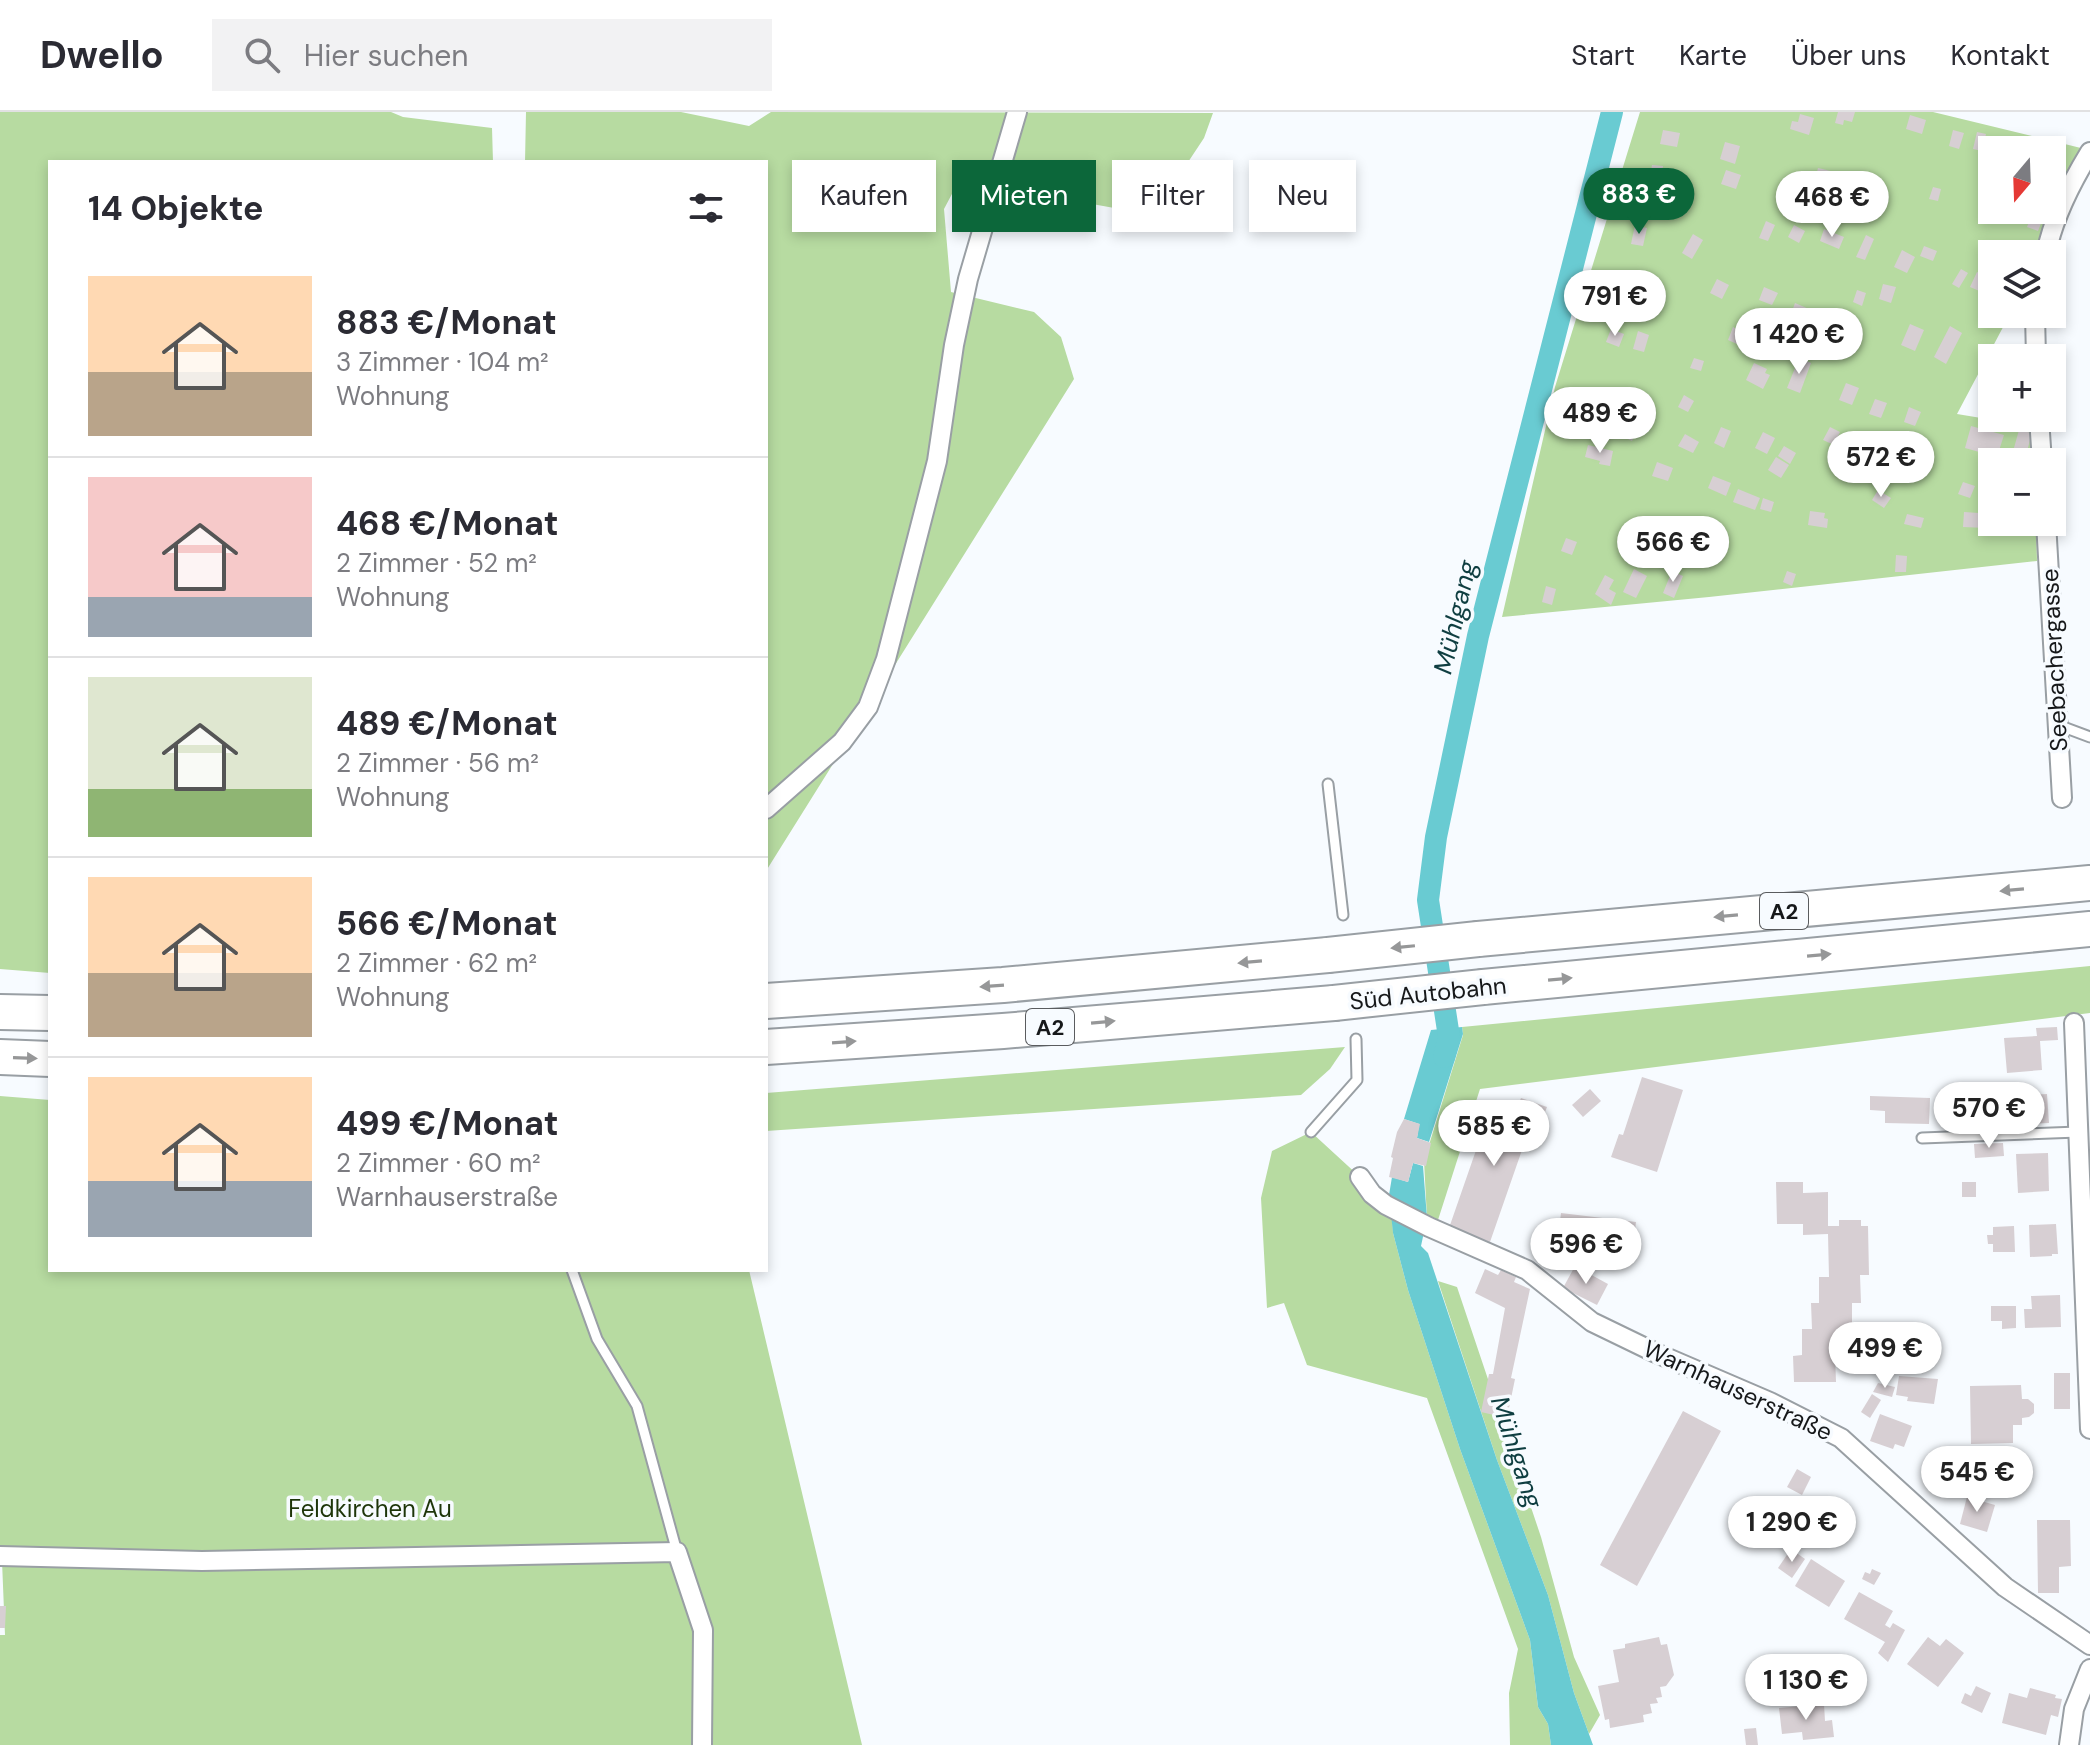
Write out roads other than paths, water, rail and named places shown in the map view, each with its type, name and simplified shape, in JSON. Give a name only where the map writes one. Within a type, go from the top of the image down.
[{"type":"highway","name":"Süd Autobahn","points":[[768,1001],[1003,985],[2090,883]]},
{"type":"highway","name":"Süd Autobahn","points":[[768,1047],[1334,1003],[2090,929]]},
{"type":"highway","points":[[0,1012],[48,1013]]},
{"type":"highway","points":[[0,1057],[48,1059]]},
{"type":"street","points":[[768,807],[842,742],[868,707],[886,659],[937,461],[954,345],[968,279],[1017,112]]},
{"type":"street","points":[[2049,240],[2074,179],[2090,152]]},
{"type":"street","name":"Seebachergasse","points":[[2047,536],[2062,798]]},
{"type":"street","points":[[2074,1023],[2090,1429]]},
{"type":"street","name":"Warnhauserstraße","points":[[1360,1177],[1372,1194],[1386,1205],[1527,1270],[1592,1322],[1770,1402],[1841,1438],[2005,1587],[2090,1645]]},
{"type":"street","points":[[0,1556],[202,1561],[677,1552],[703,1630],[702,1745]]},
{"type":"street","points":[[2069,1745],[2074,1709],[2090,1669]]},
{"type":"lane","points":[[2058,725],[2090,737]]},
{"type":"lane","points":[[1328,784],[1343,915]]},
{"type":"lane","points":[[1311,1132],[1357,1080],[1356,1039]]},
{"type":"lane","points":[[1922,1138],[2078,1132]]},
{"type":"lane","points":[[573,1272],[597,1339],[637,1406],[677,1552]]},
{"type":"water","points":[[1462,1027],[1463,1034],[1429,1142],[1417,1138],[1419,1124],[1404,1119],[1431,1030]]},
{"type":"water","name":"Mühlgang","points":[[1413,1163],[1423,1166],[1427,1218],[1421,1246],[1428,1253],[1497,1460],[1548,1595],[1574,1693],[1593,1745],[1551,1745],[1548,1724],[1538,1707],[1530,1640],[1460,1449],[1408,1290],[1393,1233],[1389,1195],[1392,1177],[1408,1182]]},
{"type":"waterway","name":"Mühlgang","points":[[1444,1057],[1449,1037],[1428,900],[1436,837],[1478,636],[1612,112]]},
{"type":"park label","name":"Feldkirchen Au","points":[[370,1508]]}]
